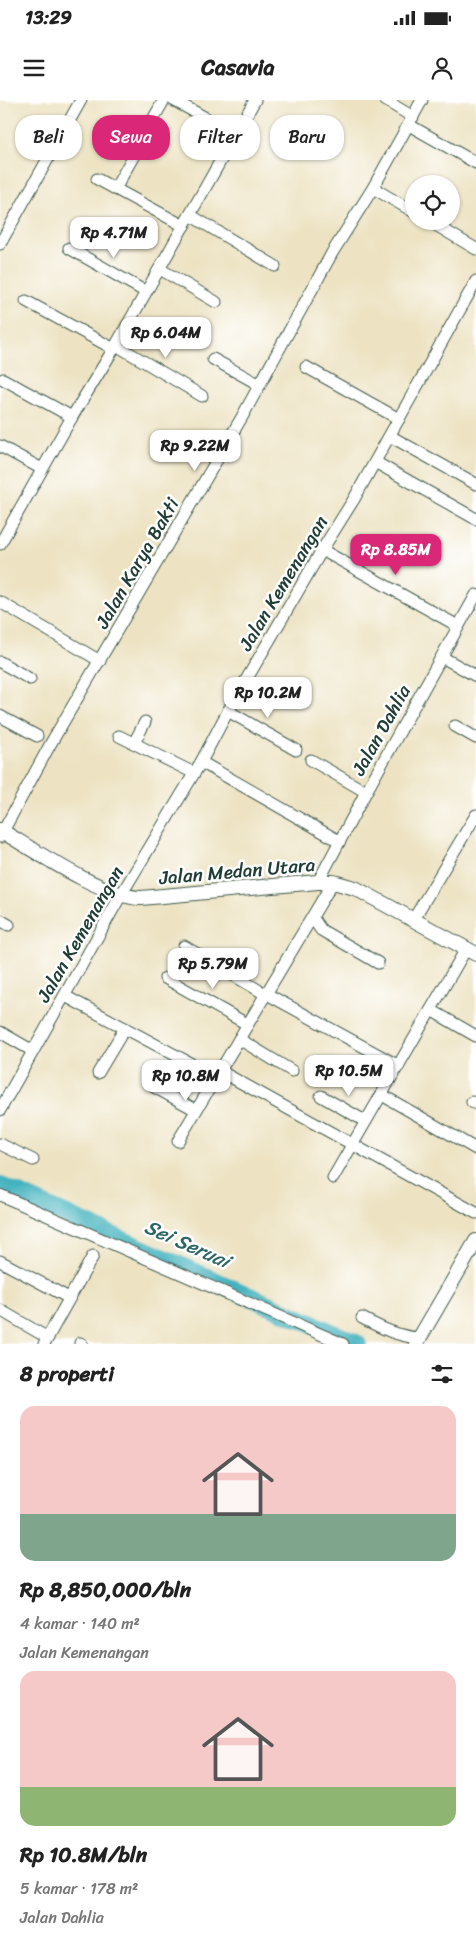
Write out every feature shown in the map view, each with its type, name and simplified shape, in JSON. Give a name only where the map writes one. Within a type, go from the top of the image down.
[{"type":"street","points":[[0,244],[81,100]]},
{"type":"street","points":[[156,115],[164,100]]},
{"type":"street","points":[[172,100],[200,115]]},
{"type":"street","points":[[246,115],[255,100]]},
{"type":"street","points":[[385,100],[411,121],[476,163]]},
{"type":"street","name":"Jalan Karya Bakti","points":[[1,833],[51,743],[260,385],[332,253],[373,188],[422,100]]},
{"type":"street","points":[[115,189],[131,160]]},
{"type":"street","points":[[0,544],[72,417],[160,269],[220,160]]},
{"type":"street","points":[[97,179],[115,189],[187,220],[276,266]]},
{"type":"street","points":[[373,188],[405,207]]},
{"type":"street","points":[[444,230],[476,249]]},
{"type":"street","points":[[69,248],[146,292]]},
{"type":"street","points":[[160,269],[216,302]]},
{"type":"street","name":"Jalan Kemenangan","points":[[3,1098],[33,1051],[121,895],[201,762],[228,711],[399,419],[471,302],[476,281]]},
{"type":"street","points":[[26,300],[202,396]]},
{"type":"street","points":[[214,359],[260,385]]},
{"type":"street","points":[[306,367],[399,419]]},
{"type":"street","points":[[3,379],[72,417]]},
{"type":"street","points":[[390,436],[476,484]]},
{"type":"street","points":[[0,446],[42,469]]},
{"type":"street","points":[[375,462],[476,519]]},
{"type":"street","points":[[322,550],[458,626]]},
{"type":"street","name":"Jalan Dahlia","points":[[318,882],[338,842],[458,626],[475,599]]},
{"type":"street","points":[[0,602],[100,661]]},
{"type":"street","points":[[442,657],[476,676]]},
{"type":"street","points":[[0,662],[30,680]]},
{"type":"street","points":[[228,711],[296,750]]},
{"type":"street","points":[[0,716],[37,736]]},
{"type":"street","points":[[134,743],[145,722]]},
{"type":"street","points":[[455,726],[476,738]]},
{"type":"street","points":[[119,736],[194,773]]},
{"type":"street","points":[[311,760],[366,792]]},
{"type":"street","points":[[201,762],[338,842]]},
{"type":"street","points":[[414,920],[476,815]]},
{"type":"street","name":"Jalan Medan Utara","points":[[1,833],[80,876],[121,895],[141,898],[332,882],[355,888],[368,894],[471,952]]},
{"type":"street","points":[[178,1141],[332,882]]},
{"type":"street","points":[[312,917],[321,930],[378,963]]},
{"type":"street","points":[[184,946],[265,994],[399,1066]]},
{"type":"street","points":[[333,1178],[399,1066],[471,952]]},
{"type":"street","points":[[165,978],[247,1024]]},
{"type":"street","points":[[65,996],[218,1074],[476,1213]]},
{"type":"street","points":[[432,1015],[476,1036]]},
{"type":"street","points":[[432,1015],[476,1045]]},
{"type":"street","points":[[98,1073],[125,1028]]},
{"type":"street","points":[[0,1032],[33,1051]]},
{"type":"street","points":[[239,1039],[292,1071]]},
{"type":"street","points":[[154,1087],[196,1110]]},
{"type":"street","points":[[382,1095],[476,1149]]},
{"type":"street","points":[[320,1096],[366,1121]]},
{"type":"street","points":[[0,1144],[33,1160]]},
{"type":"street","points":[[0,1195],[343,1344]]},
{"type":"street","points":[[362,1318],[383,1329],[418,1341],[474,1247]]},
{"type":"street","points":[[0,1310],[46,1341],[93,1256]]},
{"type":"street","points":[[0,1260],[69,1298]]},
{"type":"waterway","name":"Sei Seruai","points":[[0,1186],[357,1344]]}]
